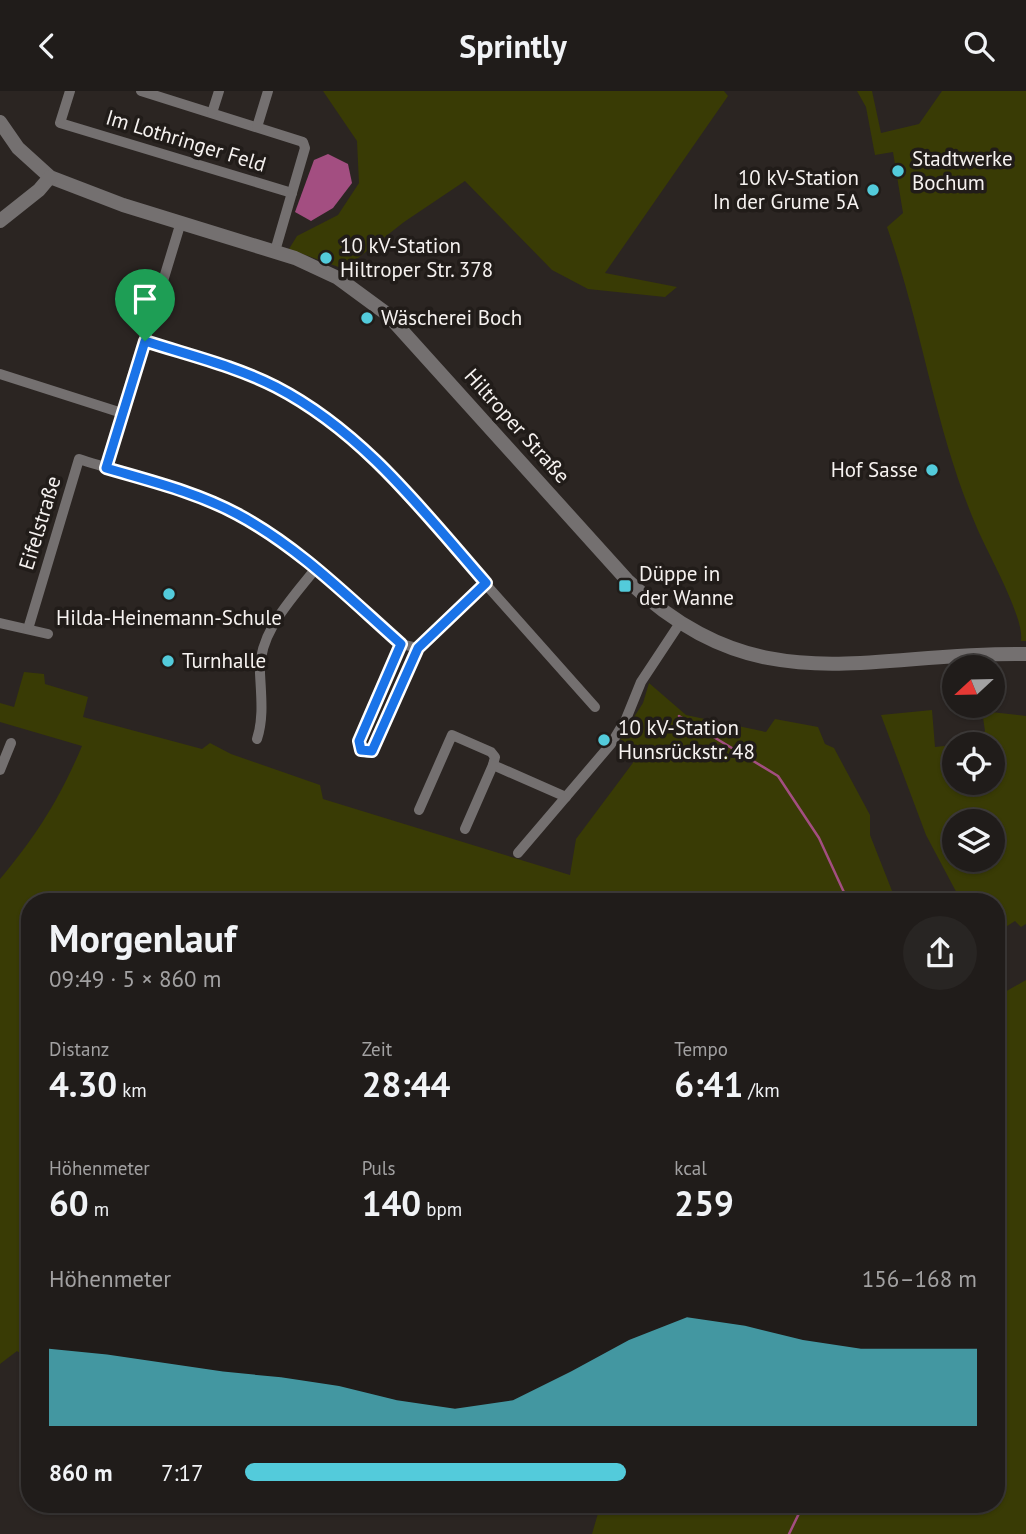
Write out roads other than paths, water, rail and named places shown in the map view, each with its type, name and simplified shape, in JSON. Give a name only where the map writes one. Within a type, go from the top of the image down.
[{"type":"street","name":"Im Lothringer Feld","points":[[70,91],[60,123],[292,193]]},
{"type":"street","name":"Im Lothringer Feld","points":[[141,91],[169,95],[212,113],[303,142],[305,148],[275,251]]},
{"type":"street","name":"Im Lothringer Feld","points":[[212,113],[219,91]]},
{"type":"street","name":"Im Lothringer Feld","points":[[257,127],[268,91]]},
{"type":"street","name":"Hiltroper Straße","points":[[0,122],[34,165],[50,177],[80,190],[275,251],[338,278],[387,314],[627,580],[680,623],[734,650],[799,663],[871,663],[1026,654]]},
{"type":"street","points":[[0,221],[50,177]]},
{"type":"street","points":[[181,222],[106,468],[191,494],[237,513],[268,531],[316,568],[401,644],[418,648]]},
{"type":"street","points":[[145,341],[256,378],[327,418],[376,461],[594,707]]},
{"type":"street","points":[[0,374],[122,413]]},
{"type":"street","name":"Eifelstraße","points":[[28,629],[79,459],[106,468]]},
{"type":"street","points":[[257,739],[261,726],[263,688],[260,672],[265,646],[276,620],[316,568]]},
{"type":"street","points":[[401,644],[359,741],[361,750],[368,753],[374,747],[418,648],[486,583]]},
{"type":"street","points":[[0,623],[48,634]]},
{"type":"street","points":[[519,853],[618,733],[642,682],[680,623]]},
{"type":"street","points":[[419,810],[453,734],[491,752],[495,757],[465,829]]},
{"type":"street","points":[[0,770],[11,743]]},
{"type":"street","points":[[493,765],[566,797]]},
{"type":"waterway","points":[[679,716],[778,776],[819,838],[844,893]]},
{"type":"waterway","points":[[789,1534],[799,1513]]},
{"type":"place","name":"Stadtwerke Bochum","points":[[898,171]]},
{"type":"place","name":"10 kV-Station In der Grume 5A","points":[[873,190]]},
{"type":"place","name":"10 kV-Station Hiltroper Str. 378","points":[[326,258]]},
{"type":"place","name":"Wäscherei Boch","points":[[367,318]]},
{"type":"place","name":"Hof Sasse","points":[[932,470]]},
{"type":"place","name":"Düppe in der Wanne","points":[[625,586]]},
{"type":"place","name":"Hilda-Heinemann-Schule","points":[[169,594]]},
{"type":"place","name":"Turnhalle","points":[[168,661]]},
{"type":"place","name":"10 kV-Station Hunsrückstr. 48","points":[[604,740]]}]
